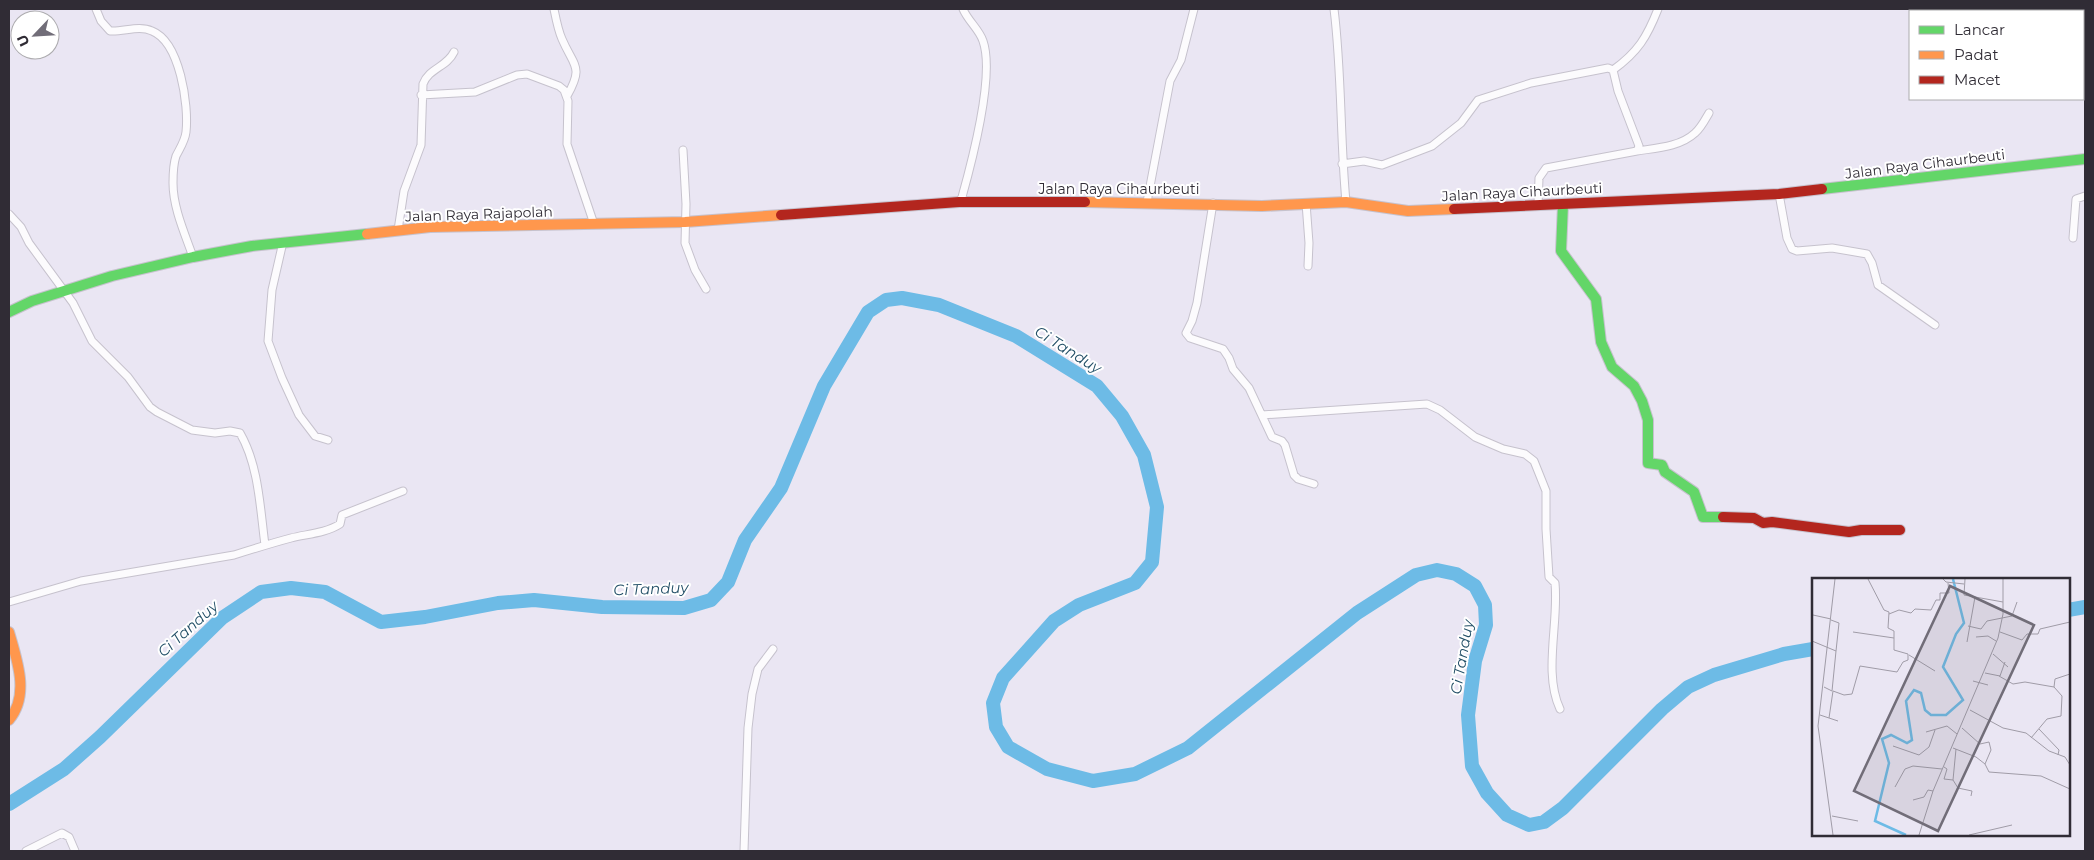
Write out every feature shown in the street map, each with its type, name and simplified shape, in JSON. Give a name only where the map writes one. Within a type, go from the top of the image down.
[{"type":"main road","name":"Jalan Raya Cihaurbeuti","points":[[959,202],[1147,202],[1262,206],[1346,202],[1408,211],[1779,194],[2085,159]]},
{"type":"main road","name":"Jalan Raya Rajapolah","points":[[9,312],[32,301],[112,276],[193,257],[283,242],[430,226],[594,225],[686,222],[959,202]]},
{"type":"main road","points":[[1563,204],[1561,251],[1596,299],[1601,342],[1612,367],[1634,386],[1642,401],[1648,420],[1648,462],[1662,465],[1665,472],[1694,492],[1703,517],[1754,518],[1763,523],[1772,522],[1849,532],[1861,530],[1900,530]]},
{"type":"main road","points":[[9,632],[18,667],[19,700],[15,713],[9,720]]},
{"type":"street","points":[[96,9],[101,20],[110,31],[143,28],[153,31],[163,38],[176,57],[181,73],[186,130],[174,167],[173,185],[193,257]]},
{"type":"street","points":[[554,9],[562,40],[574,60],[576,68],[574,82],[567,96],[567,144],[594,225]]},
{"type":"street","points":[[959,202],[974,156],[985,90],[986,54],[983,40],[963,9]]},
{"type":"street","points":[[1147,202],[1170,81],[1181,60],[1194,9]]},
{"type":"street","points":[[1334,9],[1338,44],[1342,164],[1346,202]]},
{"type":"street","points":[[1613,70],[1629,59],[1643,43],[1658,9]]},
{"type":"street","points":[[398,230],[404,191],[421,145],[421,95],[426,76],[448,63],[454,52]]},
{"type":"street","points":[[1342,164],[1364,161],[1382,165],[1432,146],[1461,123],[1478,100],[1531,83],[1608,68],[1613,70]]},
{"type":"street","points":[[1613,70],[1618,91],[1639,146],[1637,151]]},
{"type":"street","points":[[421,95],[475,92],[517,75],[527,74],[560,86],[567,96]]},
{"type":"street","points":[[1538,205],[1539,178],[1546,168],[1663,147],[1688,139],[1697,132],[1709,113]]},
{"type":"street","points":[[683,150],[685,243],[689,256],[706,289]]},
{"type":"street","points":[[1779,194],[1787,238],[1792,249],[1798,251],[1832,248],[1866,254],[1872,263],[1878,285],[1935,325]]},
{"type":"street","points":[[2073,238],[2076,199],[2085,196]]},
{"type":"street","points":[[1213,203],[1197,303],[1192,321],[1186,333],[1190,338],[1223,349],[1233,369],[1249,388],[1272,437],[1282,441],[1285,445],[1294,475],[1298,479],[1314,484]]},
{"type":"street","points":[[1306,203],[1309,243],[1308,266]]},
{"type":"street","points":[[9,214],[21,227],[30,243],[65,290],[82,318],[92,341],[128,377],[144,400],[156,412],[192,430],[214,433],[230,431],[240,433],[245,442],[256,479],[265,545]]},
{"type":"street","points":[[283,242],[272,290],[268,341],[282,378],[299,414],[315,436],[328,440]]},
{"type":"street","points":[[1262,414],[1427,404],[1440,410],[1475,437],[1503,449],[1525,454],[1532,458],[1547,495],[1546,529],[1549,577],[1555,583],[1556,605],[1552,669],[1553,693],[1560,709]]},
{"type":"street","points":[[9,602],[81,582],[234,555],[333,528],[340,524],[342,515],[403,491]]},
{"type":"street","points":[[744,851],[748,728],[752,694],[758,669],[774,649]]},
{"type":"street","points":[[26,851],[62,833],[69,837],[75,851]]},
{"type":"waterway","name":"Ci Tanduy","points":[[9,804],[64,769],[100,737],[222,618],[261,592],[291,588],[325,592],[381,622],[425,617],[498,603],[534,600],[602,607],[684,608],[711,600],[728,582],[745,540],[781,488],[824,386],[868,312],[886,300],[902,298],[939,305],[1016,336],[1097,386],[1122,416],[1144,455],[1157,507],[1152,562],[1135,583],[1079,605],[1054,621],[1003,678],[993,703],[996,727],[1008,747],[1047,769],[1093,781],[1135,774],[1188,748],[1357,613],[1416,575],[1437,570],[1456,574],[1475,586],[1485,605],[1486,625],[1475,661],[1468,715],[1472,766],[1487,793],[1507,815],[1529,825],[1544,822],[1563,808],[1662,709],[1688,687],[1714,675],[1784,654],[1812,649]]},
{"type":"waterway","name":"Ci Tanduy","points":[[2069,610],[2085,607]]},
{"type":"traffic: fast","points":[[1822,189],[2085,159]]},
{"type":"traffic: fast","points":[[1563,204],[1561,251],[1596,299],[1601,342],[1612,367],[1634,386],[1642,401],[1648,420],[1648,463],[1662,465],[1665,472],[1694,492],[1703,517],[1723,517]]},
{"type":"traffic: fast","points":[[9,312],[32,301],[112,276],[193,257],[252,246],[367,234]]},
{"type":"traffic: slow","points":[[1085,202],[1262,206],[1346,202],[1408,211],[1454,209]]},
{"type":"traffic: slow","points":[[367,234],[430,227],[685,222],[781,215]]},
{"type":"traffic: slow","points":[[9,632],[20,677],[19,700],[9,720]]},
{"type":"traffic: jam","points":[[1454,209],[1779,194],[1822,189]]},
{"type":"traffic: jam","points":[[781,215],[959,202],[1085,202]]},
{"type":"traffic: jam","points":[[1723,517],[1754,518],[1763,523],[1772,522],[1849,532],[1861,530],[1900,530]]}]
